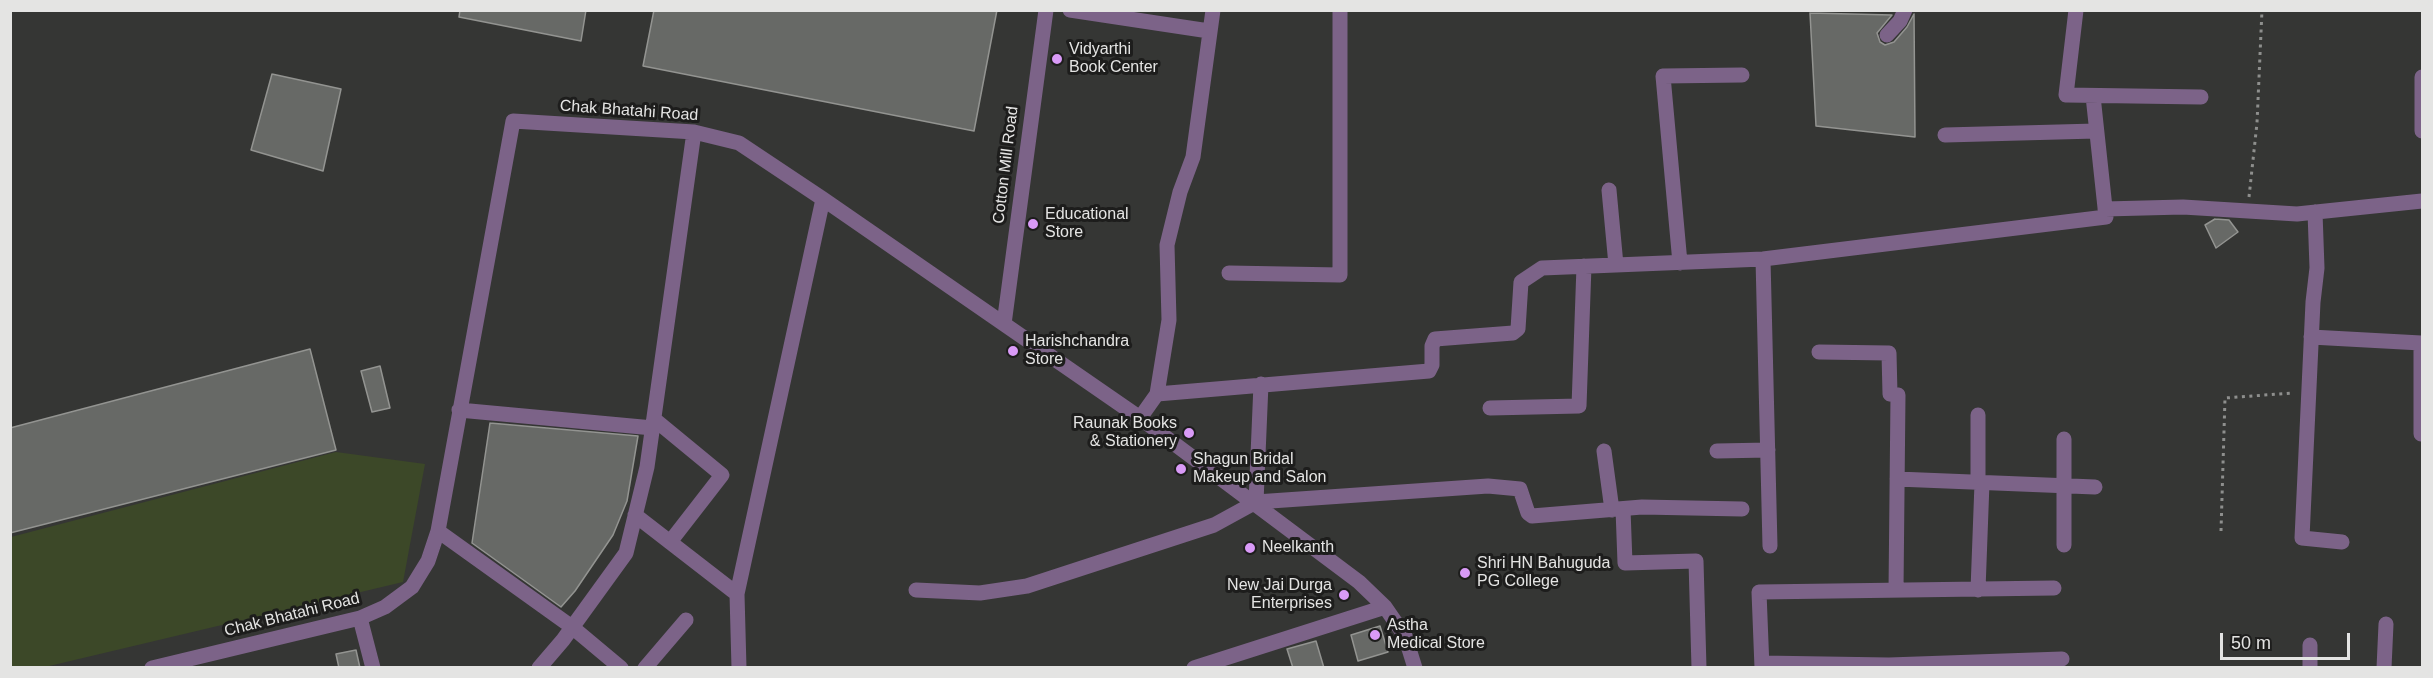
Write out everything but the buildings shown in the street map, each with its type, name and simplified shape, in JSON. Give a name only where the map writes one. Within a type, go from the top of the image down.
[{"type":"street","name":"Cotton Mill Road","points":[[1004,324],[1046,10]]},
{"type":"street","points":[[1070,10],[1124,15],[1209,30]]},
{"type":"street","points":[[1140,418],[1156,394],[1169,320],[1167,245],[1180,192],[1192,157],[1213,10]]},
{"type":"street","points":[[1229,273],[1340,275],[1340,10]]},
{"type":"street","points":[[1887,35],[1900,21],[1905,10]]},
{"type":"street","points":[[2076,10],[2066,95],[2201,97]]},
{"type":"street","points":[[1680,262],[1663,76],[1742,75]]},
{"type":"street","points":[[2422,77],[2422,131]]},
{"type":"street","points":[[1156,394],[1429,371],[1432,365],[1432,346],[1435,339],[1513,333],[1518,328],[1521,282],[1527,275],[1542,268],[1764,259],[2106,217],[2093,96]]},
{"type":"street","name":"Chak Bhatahi Road","points":[[152,668],[360,618],[385,607],[412,587],[428,561],[438,531],[513,121],[694,132],[739,143],[1140,418],[1256,502],[1359,582],[1385,607],[1406,636],[1415,668]]},
{"type":"street","points":[[1945,135],[2097,131]]},
{"type":"street","points":[[539,668],[626,553],[648,466],[694,132]]},
{"type":"street","points":[[1609,190],[1616,265]]},
{"type":"street","points":[[739,668],[737,594],[823,199]]},
{"type":"street","points":[[2105,209],[2183,207],[2247,212],[2315,212],[2422,201]]},
{"type":"street","points":[[2315,212],[2317,268],[2311,337],[2302,538],[2342,542]]},
{"type":"street","points":[[1764,259],[1770,546]]},
{"type":"street","points":[[1490,408],[1579,406],[1584,267]]},
{"type":"street","points":[[2311,337],[2421,343],[2421,434]]},
{"type":"street","points":[[1819,352],[1889,353],[1890,394],[1898,395],[1896,590]]},
{"type":"street","points":[[1256,502],[1262,384]]},
{"type":"street","points":[[459,410],[654,424],[722,475],[670,542]]},
{"type":"street","points":[[1978,415],[1980,483],[1978,590]]},
{"type":"street","points":[[2064,439],[2064,545]]},
{"type":"street","points":[[1717,451],[1768,450]]},
{"type":"street","points":[[1604,451],[1618,510],[1625,563],[1696,561],[1699,668]]},
{"type":"street","points":[[1897,479],[2064,487],[2095,486]]},
{"type":"street","points":[[916,590],[980,593],[1027,586],[1214,525],[1256,502],[1488,486],[1520,489],[1532,516],[1618,510],[1742,509]]},
{"type":"street","points":[[635,515],[737,594]]},
{"type":"street","points":[[438,531],[572,627],[621,668]]},
{"type":"street","points":[[2054,588],[1759,592],[1762,665],[1889,666],[2062,659]]},
{"type":"street","points":[[1194,668],[1385,607]]},
{"type":"street","points":[[360,618],[373,668]]},
{"type":"street","points":[[645,668],[686,620]]},
{"type":"street","points":[[2384,668],[2386,624]]},
{"type":"street","points":[[2310,645],[2310,668]]},
{"type":"path","points":[[2247,212],[2257,123],[2262,10]]},
{"type":"path","points":[[2221,531],[2224,398],[2309,392]]},
{"type":"green space","points":[[336,452],[425,464],[403,582],[45,667],[11,667],[11,537]]},
{"type":"place","name":"Vidyarthi Book Center","points":[[1057,59]]},
{"type":"place","name":"Educational Store","points":[[1033,224]]},
{"type":"place","name":"Harishchandra Store","points":[[1013,351]]},
{"type":"place","name":"Raunak Books & Stationery","points":[[1189,433]]},
{"type":"place","name":"Shagun Bridal Makeup and Salon","points":[[1181,469]]},
{"type":"place","name":"Neelkanth","points":[[1250,548]]},
{"type":"place","name":"Shri HN Bahuguda PG College","points":[[1465,573]]},
{"type":"place","name":"New Jai Durga Enterprises","points":[[1344,595]]},
{"type":"place","name":"Astha Medical Store","points":[[1375,635]]}]
